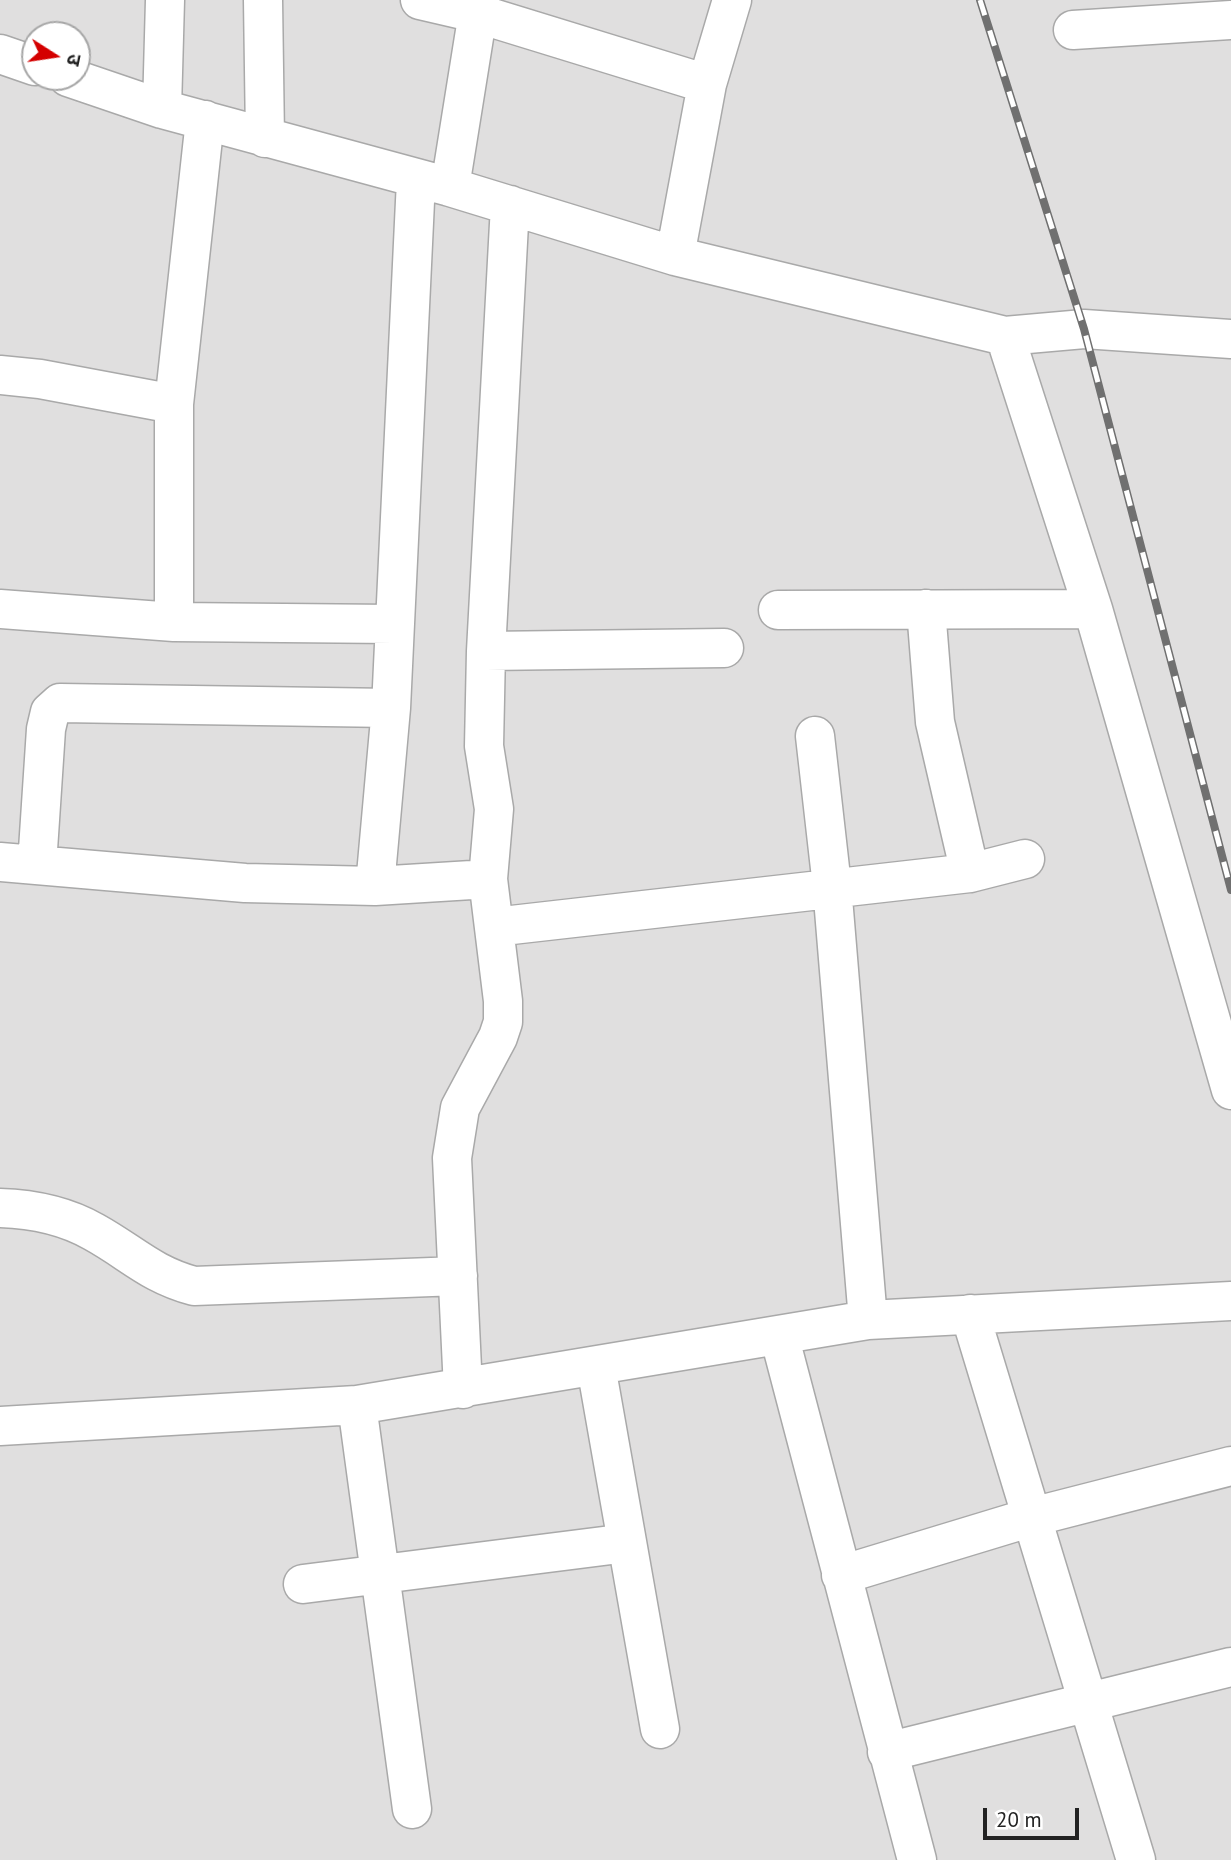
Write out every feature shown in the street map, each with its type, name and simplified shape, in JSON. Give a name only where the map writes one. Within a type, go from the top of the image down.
[{"type":"street","points":[[162,109],[165,0]]},
{"type":"street","points":[[263,0],[265,138]]},
{"type":"street","points":[[420,0],[478,6],[707,84]]},
{"type":"street","points":[[675,256],[707,84],[732,0]]},
{"type":"street","points":[[375,886],[391,708],[393,624],[433,183],[478,6]]},
{"type":"street","points":[[1073,30],[1231,20]]},
{"type":"street","points":[[0,54],[21,61]]},
{"type":"street","points":[[91,85],[162,109],[510,205],[675,256],[1005,336],[1084,329],[1231,339]]},
{"type":"street","points":[[174,622],[174,404],[205,120]]},
{"type":"street","points":[[463,1389],[452,1158],[454,1130],[460,1108],[498,1037],[503,1022],[503,1001],[488,879],[494,809],[484,746],[486,651],[510,205]]},
{"type":"street","points":[[1005,336],[1093,609],[1231,1090]]},
{"type":"street","points":[[0,375],[40,379],[174,404]]},
{"type":"street","points":[[0,609],[174,622],[393,624]]},
{"type":"street","points":[[926,609],[935,722],[970,873]]},
{"type":"street","points":[[778,610],[1093,609]]},
{"type":"street","points":[[486,651],[724,648]]},
{"type":"street","points":[[391,708],[60,703],[50,712],[18,864],[244,883],[375,886],[488,879]]},
{"type":"street","points":[[815,736],[832,886],[868,1320]]},
{"type":"street","points":[[494,927],[832,886],[970,873],[1025,859]]},
{"type":"street","points":[[0,1208],[45,1213],[66,1219],[94,1231],[152,1272],[194,1286],[458,1276]]},
{"type":"street","points":[[0,1426],[357,1405],[868,1320],[1231,1301]]},
{"type":"street","points":[[970,1314],[1136,1860]]},
{"type":"street","points":[[779,1335],[917,1860]]},
{"type":"street","points":[[596,1367],[660,1729]]},
{"type":"street","points":[[357,1405],[412,1809]]},
{"type":"street","points":[[841,1575],[1032,1517],[1231,1466]]},
{"type":"street","points":[[303,1584],[627,1543]]},
{"type":"street","points":[[887,1752],[1231,1667]]},
{"type":"shaded area","points":[[0,0],[1231,0],[1231,1860],[0,1860]]},
{"type":"railway","points":[[980,0],[1084,329],[1231,890]]}]
